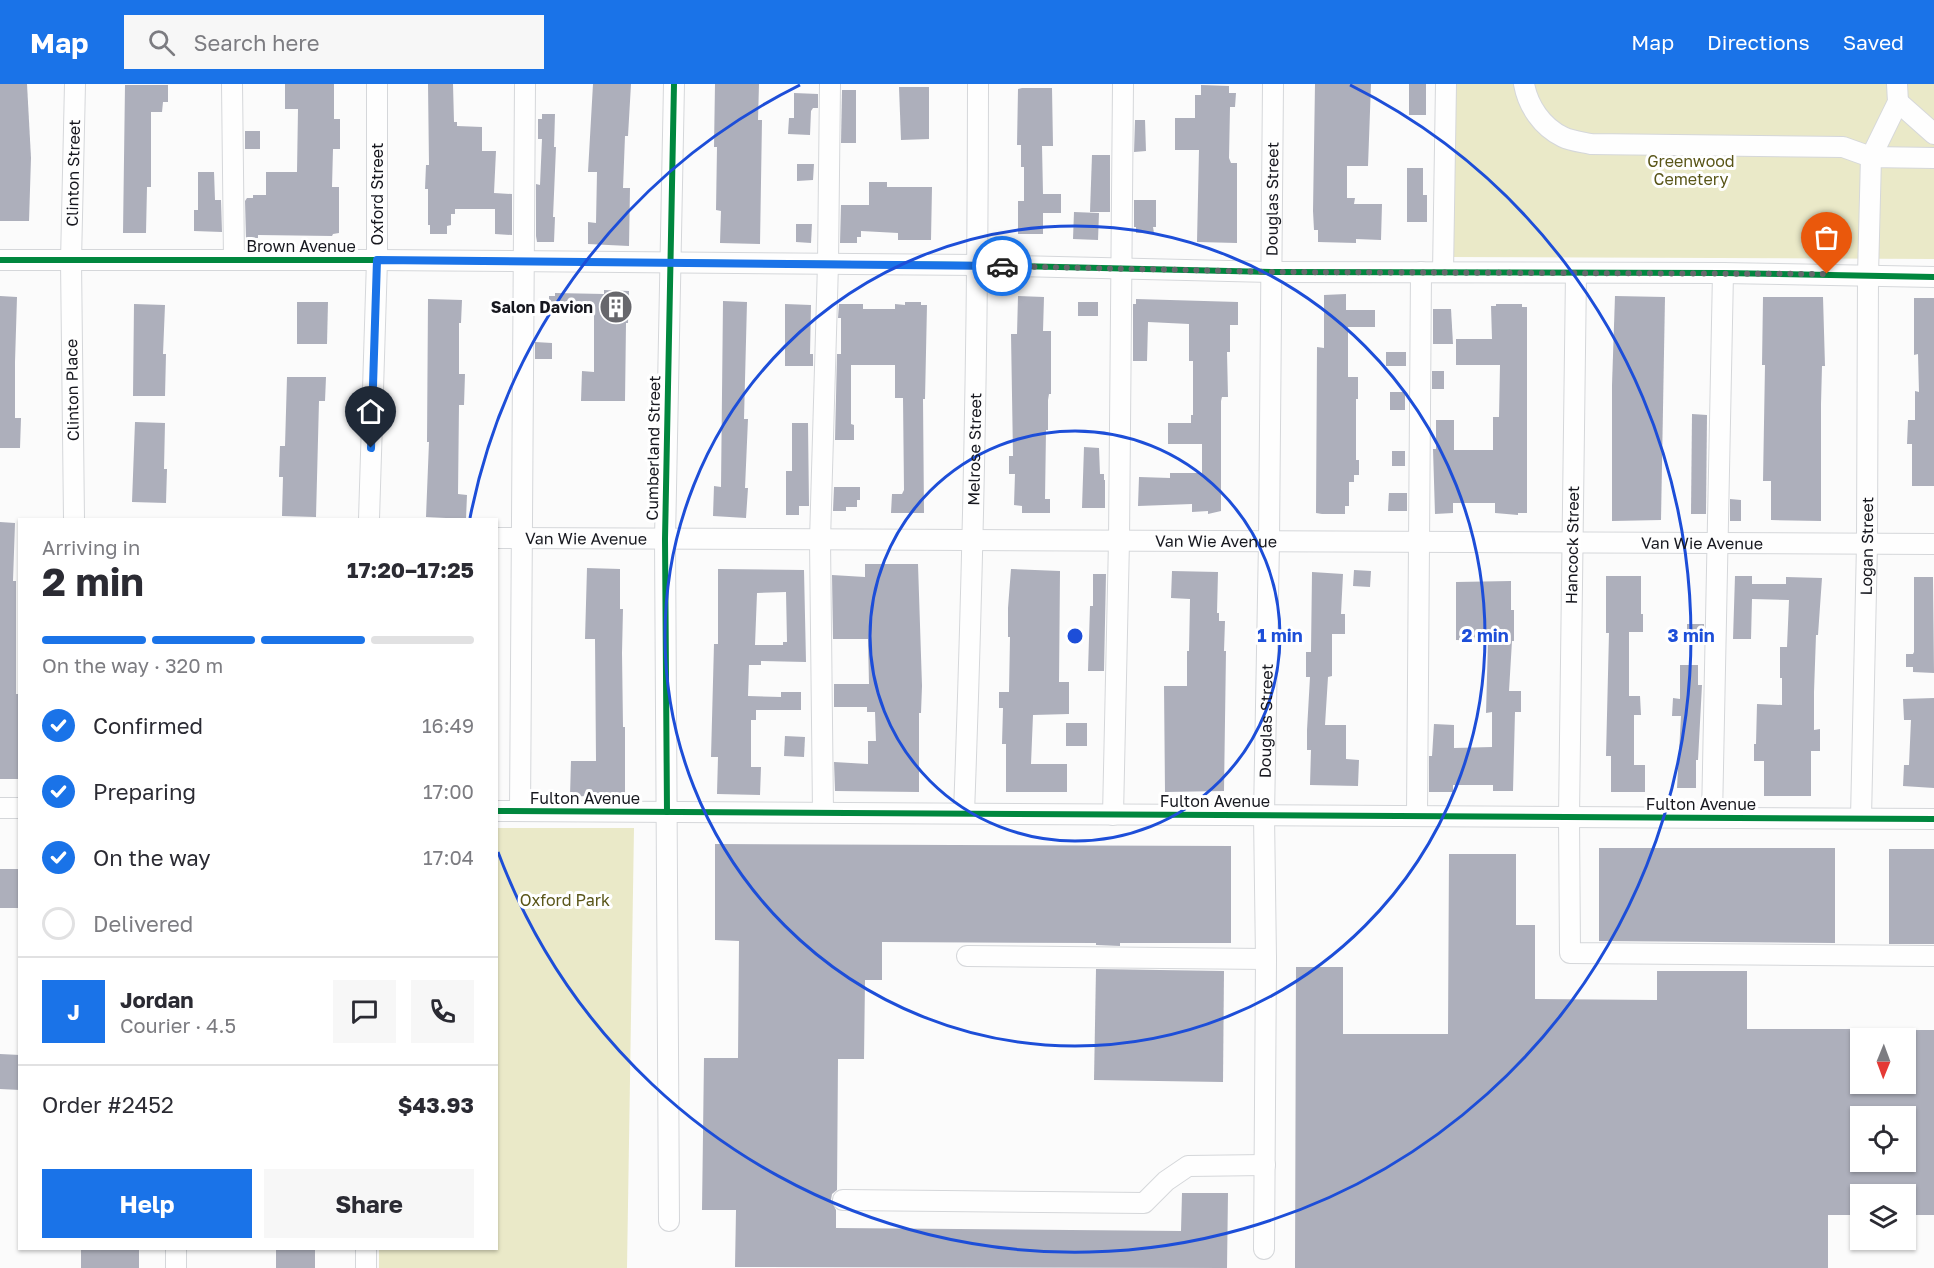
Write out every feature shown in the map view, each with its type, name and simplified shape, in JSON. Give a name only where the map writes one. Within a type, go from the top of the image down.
[{"type":"street","name":"Clinton Street","points":[[70,261],[75,84]]},
{"type":"street","points":[[232,84],[234,260]]},
{"type":"street","name":"Oxford Street","points":[[369,518],[377,260],[377,84]]},
{"type":"street","points":[[520,811],[525,84]]},
{"type":"street","name":"Cumberland Street","points":[[669,1221],[665,539],[674,84]]},
{"type":"street","points":[[822,812],[820,540],[828,264],[830,84]]},
{"type":"street","name":"Melrose Street","points":[[964,813],[974,540],[978,84]]},
{"type":"street","points":[[1113,815],[1119,541],[1123,84]]},
{"type":"street","name":"Douglas Street","points":[[1264,1249],[1266,959],[1264,815],[1273,84]]},
{"type":"street","points":[[1443,272],[1446,84]]},
{"type":"street","points":[[1524,84],[1526,97],[1540,121],[1563,137],[1591,144],[1843,147],[1871,157],[1934,158]]},
{"type":"street","points":[[1871,157],[1898,93],[1934,134]]},
{"type":"street","name":"Logan Street","points":[[1861,818],[1867,544],[1871,157]]},
{"type":"street","name":"Brown Avenue","points":[[0,260],[523,261],[977,265],[1271,272],[1724,273],[1934,277]]},
{"type":"street","name":"Clinton Place","points":[[70,261],[74,518]]},
{"type":"street","points":[[1417,816],[1421,272]]},
{"type":"street","name":"Hancock Street","points":[[1576,273],[1569,817],[1570,953],[1934,956]]},
{"type":"street","points":[[1712,817],[1724,273]]},
{"type":"street","name":"Van Wie Avenue","points":[[498,538],[1934,544]]},
{"type":"street","points":[[0,808],[18,808]]},
{"type":"street","name":"Fulton Avenue","points":[[498,811],[1934,819]]},
{"type":"street","points":[[967,956],[1266,959]]},
{"type":"street","points":[[843,1200],[1144,1203],[1166,1180],[1188,1166],[1265,1166]]},
{"type":"street","points":[[176,1250],[176,1268]]},
{"type":"street","points":[[366,1250],[366,1268]]},
{"type":"green space","name":"Greenwood Cemetery","points":[[1450,84],[1934,84],[1934,259],[1447,257]]},
{"type":"green space","name":"Oxford Park","points":[[498,828],[634,828],[627,1268],[379,1268],[379,1250],[498,1250]]},
{"type":"building","points":[[0,84],[27,84],[31,158],[29,221],[0,221]]},
{"type":"building","points":[[285,84],[334,84],[334,119],[340,119],[340,149],[333,149],[332,187],[339,187],[339,233],[332,236],[258,235],[258,238],[246,238],[245,201],[247,198],[253,198],[253,195],[266,195],[266,172],[297,172],[298,109],[285,109]]},
{"type":"building","points":[[428,84],[453,84],[454,122],[457,122],[457,126],[482,127],[482,151],[496,151],[494,193],[512,194],[512,235],[495,234],[495,209],[455,209],[455,214],[451,214],[451,225],[447,226],[447,234],[430,234],[428,189],[425,189],[426,165],[429,165]]},
{"type":"building","points":[[593,84],[631,84],[628,136],[625,136],[623,188],[630,188],[629,246],[588,244],[588,222],[596,223],[597,172],[588,172]]},
{"type":"building","points":[[715,84],[759,84],[758,120],[762,120],[760,244],[720,243],[721,211],[716,210],[717,147],[714,147]]},
{"type":"building","points":[[1315,84],[1371,84],[1368,166],[1347,166],[1347,198],[1355,198],[1354,204],[1382,204],[1381,240],[1356,239],[1356,243],[1318,242],[1318,230],[1314,230],[1313,211]]},
{"type":"building","points":[[1409,84],[1426,84],[1426,115],[1409,115]]},
{"type":"building","points":[[125,85],[168,85],[168,102],[163,102],[162,112],[151,112],[151,187],[147,187],[146,233],[123,233]]},
{"type":"building","points":[[1201,85],[1229,86],[1229,93],[1236,93],[1235,107],[1230,107],[1229,158],[1231,163],[1237,163],[1237,243],[1197,242],[1199,150],[1175,150],[1175,118],[1195,118],[1195,95],[1201,95]]},
{"type":"building","points":[[899,87],[929,87],[929,139],[901,140]]},
{"type":"building","points":[[1052,88],[1053,146],[1042,146],[1043,194],[1061,194],[1061,213],[1043,213],[1043,234],[1018,234],[1018,201],[1024,201],[1024,167],[1021,167],[1021,145],[1017,145],[1018,89]]},
{"type":"building","points":[[842,90],[856,90],[856,143],[841,143]]},
{"type":"building","points":[[794,93],[818,94],[818,108],[813,108],[811,111],[810,135],[788,134],[789,118],[794,118]]},
{"type":"building","points":[[542,114],[555,114],[554,242],[537,242],[536,236],[536,184],[540,185],[542,139],[538,139],[538,119],[542,119]]},
{"type":"building","points":[[1135,120],[1145,120],[1146,151],[1134,152]]},
{"type":"building","points":[[245,131],[260,131],[260,149],[245,149]]},
{"type":"building","points":[[1092,155],[1110,155],[1110,212],[1090,212]]},
{"type":"building","points":[[797,164],[814,164],[813,180],[797,181]]},
{"type":"building","points":[[1407,168],[1423,168],[1423,195],[1427,195],[1427,222],[1407,222]]},
{"type":"building","points":[[198,172],[214,172],[215,200],[221,200],[222,232],[194,231],[194,210],[198,210]]},
{"type":"building","points":[[869,182],[887,182],[887,187],[932,187],[931,240],[898,240],[898,233],[861,231],[861,237],[857,237],[857,243],[840,243],[841,205],[869,205]]},
{"type":"building","points":[[1134,200],[1156,200],[1154,233],[1136,233]]},
{"type":"building","points":[[1074,212],[1099,213],[1098,240],[1073,239]]},
{"type":"building","points":[[796,224],[812,224],[811,243],[796,242]]},
{"type":"building","points":[[604,290],[629,291],[628,323],[626,323],[625,401],[581,401],[582,371],[594,372],[594,315],[549,314],[549,296],[555,296],[555,293],[604,294]]},
{"type":"building","points":[[1346,294],[1346,310],[1375,310],[1375,327],[1348,327],[1348,377],[1358,377],[1356,460],[1359,460],[1359,475],[1354,475],[1354,482],[1349,482],[1349,506],[1345,506],[1345,514],[1322,514],[1316,513],[1317,347],[1324,348],[1324,295]]},
{"type":"building","points":[[0,296],[17,297],[15,418],[21,418],[20,448],[0,448]]},
{"type":"building","points":[[1018,296],[1044,297],[1043,331],[1051,331],[1051,394],[1048,400],[1048,430],[1046,430],[1045,499],[1050,499],[1050,513],[1022,513],[1022,506],[1014,505],[1015,474],[1009,474],[1009,456],[1013,456],[1011,334],[1017,334]]},
{"type":"building","points":[[1615,296],[1665,297],[1661,520],[1612,521],[1612,385]]},
{"type":"building","points":[[1763,297],[1823,297],[1825,366],[1822,366],[1821,404],[1821,521],[1771,520],[1771,481],[1763,481],[1765,365],[1762,365]]},
{"type":"building","points":[[1914,298],[1934,298],[1934,486],[1912,486],[1912,444],[1907,444],[1908,420],[1915,420],[1915,391],[1919,392],[1918,354],[1914,355]]},
{"type":"building","points":[[428,299],[462,300],[461,323],[459,323],[459,374],[465,374],[464,405],[459,405],[458,494],[467,495],[466,518],[426,517],[429,442],[427,442]]},
{"type":"building","points":[[1136,299],[1238,302],[1238,325],[1230,325],[1230,352],[1227,352],[1228,397],[1222,397],[1221,401],[1221,511],[1208,514],[1208,511],[1192,512],[1192,504],[1138,506],[1139,477],[1170,478],[1170,473],[1202,473],[1202,444],[1168,444],[1168,423],[1191,423],[1191,415],[1193,415],[1193,361],[1189,361],[1189,324],[1148,322],[1147,361],[1133,361],[1133,304],[1136,304]]},
{"type":"building","points":[[723,301],[747,302],[744,419],[748,419],[746,518],[713,516],[714,486],[721,487]]},
{"type":"building","points":[[297,302],[328,302],[327,344],[297,344]]},
{"type":"building","points":[[905,302],[921,302],[921,305],[927,305],[925,399],[923,399],[924,513],[891,513],[892,494],[902,494],[904,490],[903,398],[895,398],[895,365],[851,365],[851,424],[854,425],[854,440],[835,440],[837,354],[841,354],[839,304],[863,304],[863,309],[895,309],[895,304],[905,305]]},
{"type":"building","points":[[1078,302],[1098,302],[1098,316],[1078,316]]},
{"type":"building","points":[[134,304],[165,305],[163,354],[166,354],[165,396],[133,396]]},
{"type":"building","points":[[785,304],[811,305],[810,354],[813,354],[813,366],[785,366]]},
{"type":"building","points":[[1496,304],[1522,304],[1522,307],[1527,307],[1527,513],[1518,513],[1518,515],[1495,513],[1495,503],[1453,503],[1453,513],[1435,514],[1433,449],[1436,449],[1436,420],[1454,420],[1454,450],[1493,450],[1493,417],[1499,417],[1500,365],[1456,365],[1456,339],[1492,339],[1491,306],[1496,306]]},
{"type":"building","points":[[1433,309],[1451,309],[1453,344],[1433,344]]},
{"type":"building","points":[[535,342],[552,343],[552,359],[535,359]]},
{"type":"building","points":[[1386,352],[1406,352],[1406,366],[1386,366]]},
{"type":"building","points":[[1432,371],[1444,371],[1444,389],[1432,389]]},
{"type":"building","points":[[287,377],[326,377],[325,401],[319,401],[316,517],[282,516],[283,477],[279,477],[280,446],[285,446]]},
{"type":"building","points":[[1390,392],[1405,392],[1405,410],[1390,410]]},
{"type":"building","points":[[1692,414],[1707,415],[1706,514],[1691,514]]},
{"type":"building","points":[[135,422],[165,423],[166,503],[132,502]]},
{"type":"building","points":[[792,423],[808,423],[809,506],[799,506],[799,515],[786,515],[786,471],[792,471]]},
{"type":"building","points":[[1084,447],[1099,448],[1100,474],[1104,474],[1105,480],[1105,508],[1082,508]]},
{"type":"building","points":[[1392,451],[1405,451],[1405,466],[1392,466]]},
{"type":"building","points":[[834,487],[860,487],[860,500],[857,500],[857,507],[846,507],[846,511],[833,511]]},
{"type":"building","points":[[1389,493],[1407,493],[1407,511],[1388,511]]},
{"type":"building","points":[[1730,499],[1741,500],[1741,521],[1730,521]]},
{"type":"building","points":[[0,522],[15,523],[13,581],[16,581],[18,779],[0,779]]},
{"type":"building","points":[[865,564],[918,564],[922,686],[921,713],[919,713],[919,792],[835,791],[834,762],[868,764],[868,741],[876,741],[875,712],[867,712],[867,707],[834,707],[834,684],[869,684],[868,639],[833,639],[832,575],[865,577]]},
{"type":"building","points":[[587,568],[620,569],[620,609],[623,609],[625,797],[570,796],[571,761],[596,761],[595,639],[585,639]]},
{"type":"building","points":[[718,569],[804,570],[806,662],[761,661],[761,665],[749,665],[748,696],[781,697],[781,692],[801,692],[801,710],[756,710],[756,720],[751,720],[751,767],[761,767],[760,795],[717,794],[718,757],[711,757],[714,644],[718,644]],"holes":[[[786,592],[787,642],[783,642],[783,645],[755,645],[757,593]]]},
{"type":"building","points":[[1011,569],[1060,571],[1059,682],[1069,682],[1069,714],[1033,715],[1031,764],[1067,764],[1067,792],[1006,792],[1006,744],[1002,744],[1003,708],[999,708],[999,692],[1009,692],[1008,608]]},
{"type":"building","points":[[1354,570],[1371,571],[1370,587],[1353,586]]},
{"type":"building","points":[[1172,571],[1218,572],[1217,613],[1219,613],[1219,621],[1225,621],[1224,651],[1226,651],[1224,791],[1165,792],[1164,686],[1187,686],[1187,651],[1189,651],[1190,599],[1171,598]]},
{"type":"building","points":[[1312,572],[1343,574],[1341,614],[1345,614],[1345,634],[1332,634],[1332,676],[1328,677],[1325,725],[1346,725],[1346,759],[1359,760],[1358,786],[1310,785],[1311,750],[1307,750],[1307,730],[1310,677],[1306,677],[1306,652],[1311,652]]},
{"type":"building","points":[[1093,574],[1106,574],[1104,671],[1088,671]]},
{"type":"building","points":[[1606,576],[1641,576],[1643,632],[1629,632],[1629,696],[1640,696],[1641,715],[1634,715],[1634,765],[1645,765],[1645,792],[1611,792],[1611,756],[1606,756],[1609,633],[1606,633]]},
{"type":"building","points":[[1735,576],[1752,576],[1752,584],[1786,584],[1786,577],[1822,578],[1818,635],[1816,635],[1814,692],[1814,730],[1820,729],[1820,751],[1811,751],[1811,796],[1764,796],[1764,761],[1754,761],[1757,704],[1782,705],[1780,647],[1787,647],[1789,600],[1752,599],[1751,639],[1733,639]]},
{"type":"building","points":[[1914,577],[1933,577],[1934,673],[1913,672],[1913,667],[1906,667],[1906,654],[1914,652]]},
{"type":"building","points":[[1511,581],[1514,641],[1512,641],[1509,691],[1521,691],[1521,712],[1515,712],[1513,791],[1493,791],[1493,785],[1453,785],[1453,792],[1429,792],[1429,756],[1432,756],[1434,724],[1454,725],[1454,748],[1492,747],[1492,712],[1486,713],[1488,641],[1456,640],[1456,582]]},
{"type":"building","points":[[1687,624],[1704,624],[1704,642],[1687,642]]},
{"type":"building","points":[[1680,665],[1698,665],[1698,685],[1702,685],[1696,788],[1677,788],[1681,716],[1672,716],[1673,698],[1680,699]]},
{"type":"building","points":[[1934,698],[1934,788],[1903,786],[1904,765],[1909,765],[1911,720],[1904,720],[1903,699]]},
{"type":"building","points":[[1066,723],[1087,723],[1087,746],[1066,746]]},
{"type":"building","points":[[785,736],[805,737],[804,757],[784,756]]},
{"type":"building","points":[[715,844],[1231,846],[1231,943],[1120,943],[1120,946],[1096,945],[1096,943],[882,942],[882,980],[865,980],[864,1059],[838,1059],[837,1190],[832,1194],[831,1200],[836,1210],[836,1228],[1181,1231],[1182,1193],[1228,1193],[1227,1268],[735,1267],[736,1210],[702,1210],[704,1058],[738,1058],[739,941],[715,940]]},
{"type":"building","points":[[1599,848],[1835,848],[1835,943],[1599,941]]},
{"type":"building","points":[[1889,849],[1934,849],[1934,944],[1889,944]]},
{"type":"building","points":[[1449,854],[1516,854],[1516,925],[1535,925],[1535,999],[1657,1000],[1657,971],[1747,971],[1747,1029],[1850,1029],[1850,1094],[1916,1094],[1916,1030],[1934,1030],[1934,1215],[1916,1215],[1916,1184],[1850,1184],[1850,1215],[1828,1215],[1828,1268],[1295,1268],[1296,967],[1343,967],[1343,1034],[1448,1034]]},
{"type":"building","points":[[0,869],[18,869],[18,908],[0,908]]},
{"type":"building","points":[[1096,969],[1224,971],[1223,1082],[1094,1080]]},
{"type":"building","points":[[0,1054],[18,1055],[18,1090],[0,1089]]},
{"type":"building","points":[[81,1250],[139,1250],[139,1268],[81,1268]]},
{"type":"building","points":[[276,1250],[315,1250],[315,1268],[276,1268]]},
{"type":"cycle path","points":[[667,812],[665,539],[674,84]]},
{"type":"cycle path","points":[[0,260],[377,260],[977,265],[1271,272],[1723,273],[1934,277]]},
{"type":"cycle path","points":[[498,811],[1934,819]]},
{"type":"way so far","points":[[1002,266],[1271,272],[1827,274]]},
{"type":"place","name":"Salon Davion","points":[[616,307]]},
{"type":"route","points":[[371,448],[377,260],[1002,266]]}]
